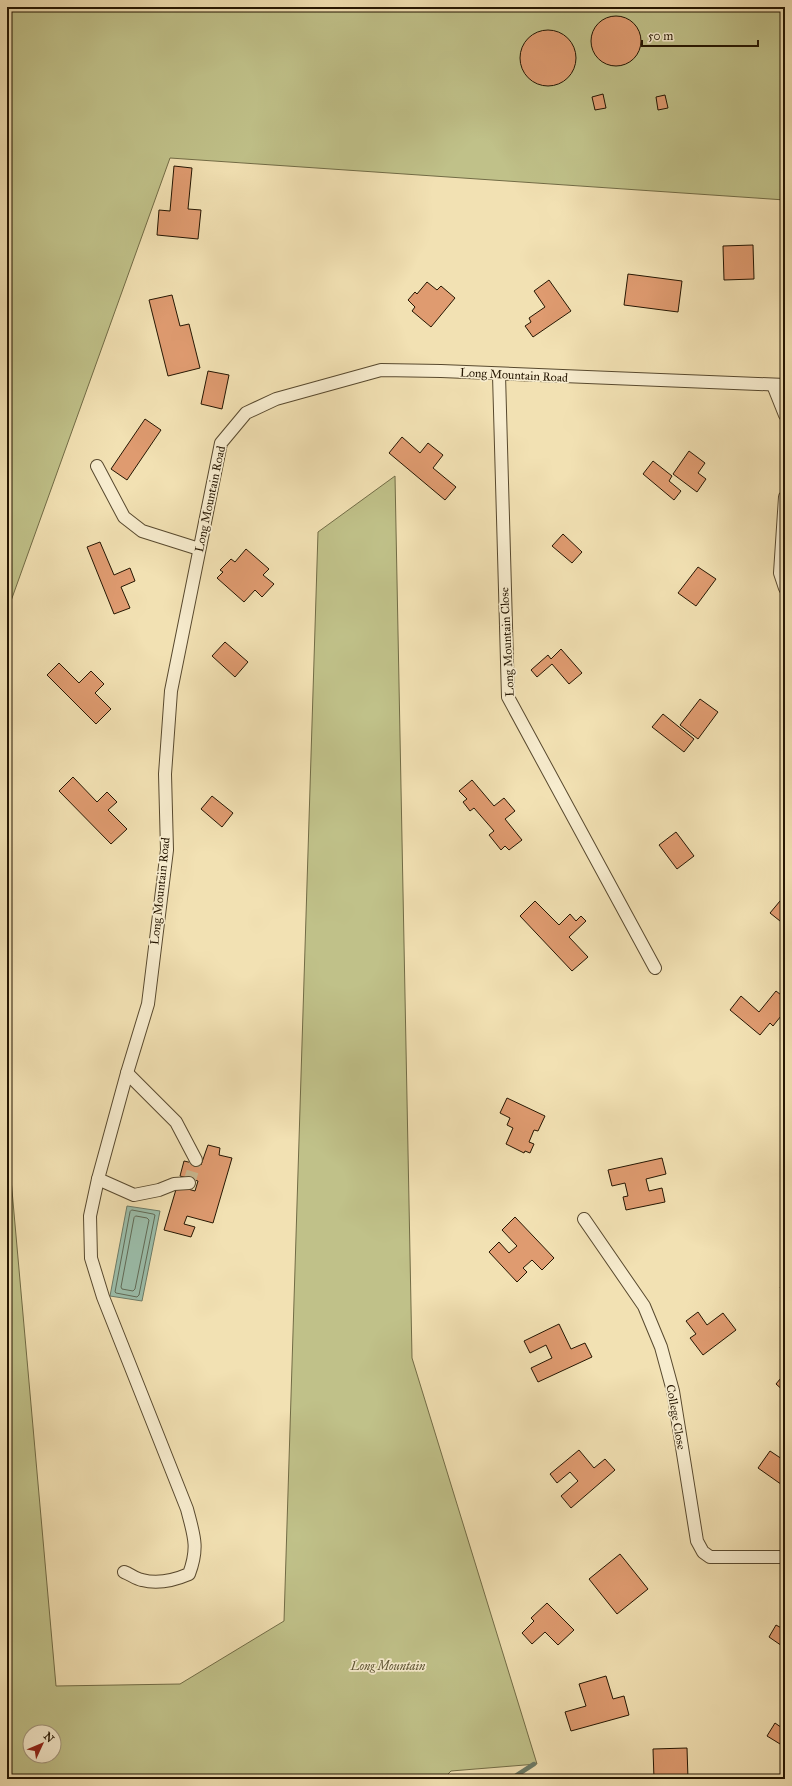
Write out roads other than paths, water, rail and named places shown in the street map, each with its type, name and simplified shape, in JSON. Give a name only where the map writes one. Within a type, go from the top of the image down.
[{"type":"street","name":"Long Mountain Road","points":[[124,1572],[142,1580],[162,1581],[177,1579],[189,1574],[195,1557],[195,1539],[187,1509],[103,1297],[91,1258],[90,1216],[98,1179],[126,1073],[148,1004],[167,850],[166,774],[170,691],[220,443],[246,413],[276,399],[381,370],[785,385]]},
{"type":"street","name":"Long Mountain Close","points":[[499,375],[508,697],[655,968]]},
{"type":"street","points":[[772,385],[785,415]]},
{"type":"street","points":[[96,466],[124,516],[142,531],[199,550]]},
{"type":"street","points":[[785,497],[780,573],[785,588]]},
{"type":"street","points":[[126,1073],[176,1122],[196,1160]]},
{"type":"street","points":[[98,1179],[134,1195],[159,1190],[174,1184],[189,1183]]},
{"type":"street","name":"College Close","points":[[584,1219],[644,1306],[661,1347],[672,1391],[697,1542],[703,1552],[710,1557],[785,1557]]},
{"type":"water","points":[[127,1206],[160,1211],[142,1301],[110,1296]]},
{"type":"waterway","points":[[452,1779],[514,1777],[534,1764]]},
{"type":"tunnel","points":[[189,1183],[196,1160]]},
{"type":"park label","name":"Long Mountain","points":[[388,1666]]}]
